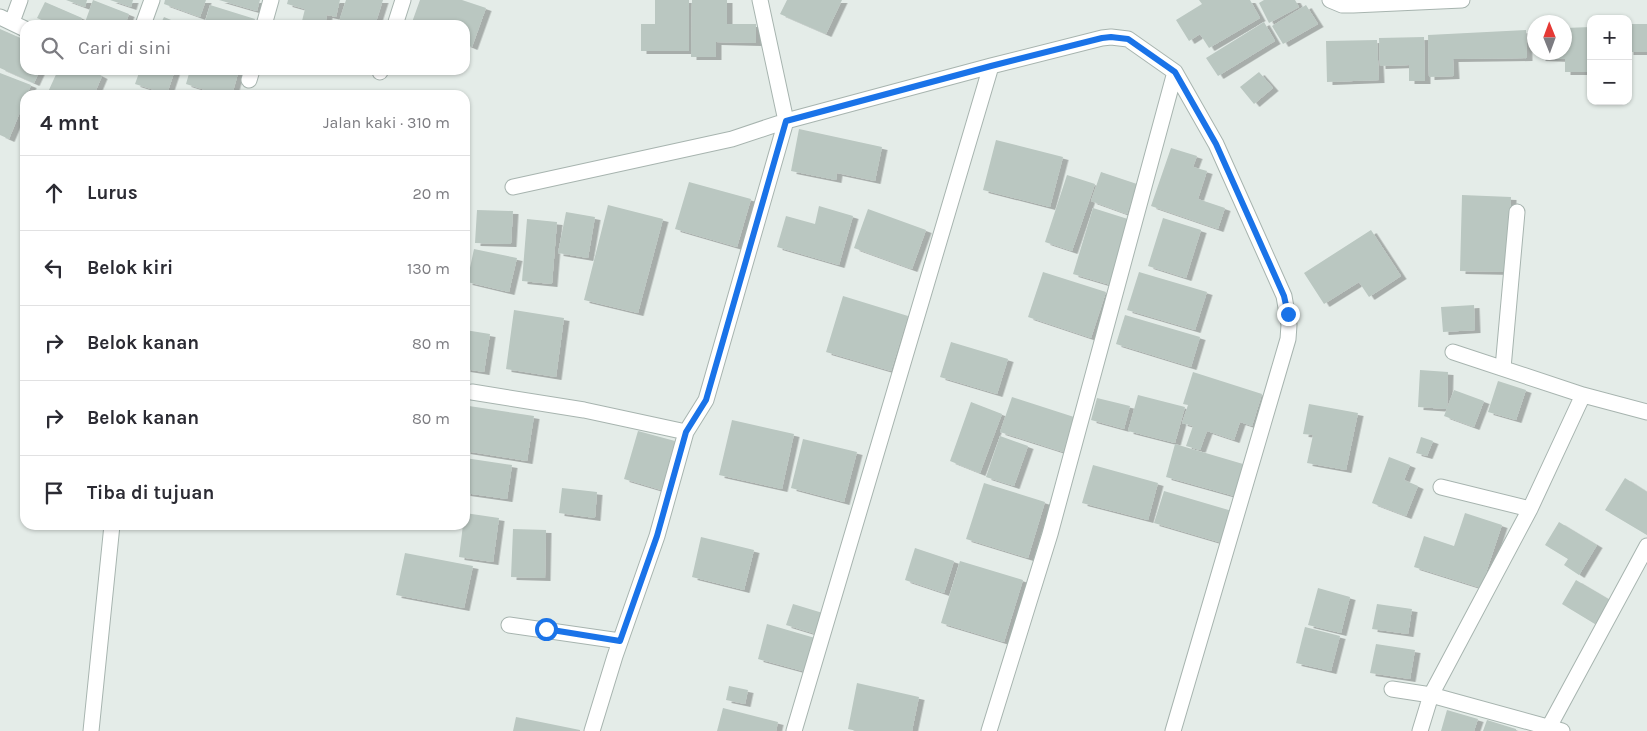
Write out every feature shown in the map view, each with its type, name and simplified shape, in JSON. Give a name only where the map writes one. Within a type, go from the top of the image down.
[{"type":"street","points":[[12,23],[20,0]]},
{"type":"street","points":[[144,20],[152,0]]},
{"type":"street","points":[[265,20],[271,0]]},
{"type":"street","points":[[397,20],[403,0]]},
{"type":"street","points":[[592,731],[620,641],[657,536],[686,432],[706,400],[786,121],[760,0]]},
{"type":"street","points":[[1330,0],[1342,5],[1353,5],[1462,0]]},
{"type":"street","points":[[513,186],[732,139],[786,121],[991,66],[1111,37],[1128,39],[1175,72],[1220,153],[1284,296],[1289,325],[1288,339],[1173,731]]},
{"type":"street","points":[[794,731],[991,66]]},
{"type":"street","points":[[989,731],[1050,534],[1175,72]]},
{"type":"street","points":[[1503,368],[1517,212]]},
{"type":"street","points":[[1453,352],[1583,395],[1647,412]]},
{"type":"street","points":[[472,392],[584,410],[686,432]]},
{"type":"street","points":[[1420,731],[1431,695],[1530,509],[1583,395]]},
{"type":"street","points":[[1441,487],[1530,509]]},
{"type":"street","points":[[90,731],[111,530]]},
{"type":"street","points":[[1392,689],[1431,695],[1555,729],[1647,546]]},
{"type":"street","points":[[509,625],[620,641]]},
{"type":"building","points":[[66,0],[87,0],[85,7]]},
{"type":"building","points":[[93,0],[129,14],[127,20],[86,20]]},
{"type":"building","points":[[110,0],[133,0],[131,7]]},
{"type":"building","points":[[165,0],[206,0],[200,17],[164,4]]},
{"type":"building","points":[[219,0],[260,0],[257,11]]},
{"type":"building","points":[[288,0],[340,0],[336,17],[327,15],[326,20],[302,20],[305,9],[287,4]]},
{"type":"building","points":[[346,0],[383,0],[377,20],[340,20]]},
{"type":"building","points":[[420,0],[462,0],[486,8],[472,47],[470,46],[470,20],[413,20]]},
{"type":"building","points":[[655,0],[689,0],[689,51],[641,51],[641,24],[655,24]]},
{"type":"building","points":[[692,0],[727,0],[727,24],[756,24],[756,43],[716,42],[716,57],[691,57]]},
{"type":"building","points":[[787,0],[842,0],[826,34],[780,14]]},
{"type":"building","points":[[1199,0],[1250,0],[1260,18],[1209,48],[1200,34],[1189,41],[1176,20],[1202,4]]},
{"type":"building","points":[[1264,0],[1295,0],[1299,7],[1269,23],[1259,3]]},
{"type":"building","points":[[45,2],[82,18],[81,20],[42,20],[37,18]]},
{"type":"building","points":[[210,5],[255,19],[255,20],[206,20]]},
{"type":"building","points":[[1306,5],[1318,24],[1283,44],[1272,26]]},
{"type":"building","points":[[1264,22],[1275,41],[1218,76],[1206,58]]},
{"type":"building","points":[[1632,24],[1647,24],[1647,52],[1632,52]]},
{"type":"building","points":[[1587,27],[1587,72],[1565,72],[1565,60],[1572,60],[1572,28]]},
{"type":"building","points":[[0,29],[20,38],[20,75],[38,75],[34,83],[0,68]]},
{"type":"building","points":[[1526,30],[1527,58],[1453,59],[1454,76],[1429,77],[1428,35]]},
{"type":"building","points":[[1424,37],[1425,81],[1409,81],[1409,65],[1380,66],[1379,38]]},
{"type":"building","points":[[1377,40],[1379,80],[1327,82],[1326,41]]},
{"type":"building","points":[[1259,72],[1273,88],[1254,104],[1240,87]]},
{"type":"building","points":[[0,73],[31,85],[29,90],[20,90],[20,112],[9,139],[0,135]]},
{"type":"building","points":[[56,75],[102,76],[96,90],[49,90]]},
{"type":"building","points":[[138,75],[173,75],[168,90],[154,90],[135,84]]},
{"type":"building","points":[[189,75],[238,75],[233,90],[205,90],[186,84]]},
{"type":"building","points":[[799,129],[882,147],[875,181],[837,173],[836,180],[791,171]]},
{"type":"building","points":[[996,140],[1063,157],[1050,207],[983,190]]},
{"type":"building","points":[[1171,148],[1197,156],[1193,167],[1207,171],[1198,199],[1225,208],[1218,229],[1151,206]]},
{"type":"building","points":[[1101,172],[1137,184],[1127,214],[1091,201]]},
{"type":"building","points":[[1067,175],[1095,184],[1072,251],[1045,242]]},
{"type":"building","points":[[689,182],[751,199],[737,247],[675,229]]},
{"type":"building","points":[[1462,195],[1511,197],[1508,272],[1460,271]]},
{"type":"building","points":[[608,205],[663,219],[638,313],[584,300]]},
{"type":"building","points":[[819,206],[853,216],[839,265],[777,247],[786,216],[815,224]]},
{"type":"building","points":[[1093,208],[1131,220],[1110,285],[1073,274]]},
{"type":"building","points":[[868,209],[926,230],[912,269],[854,248]]},
{"type":"building","points":[[477,210],[513,211],[511,244],[475,243]]},
{"type":"building","points":[[566,212],[595,217],[588,258],[558,253]]},
{"type":"building","points":[[1163,218],[1201,230],[1186,278],[1148,266]]},
{"type":"building","points":[[527,219],[557,222],[552,284],[522,281]]},
{"type":"building","points":[[1371,230],[1401,276],[1369,297],[1359,282],[1324,304],[1304,273]]},
{"type":"building","points":[[474,249],[517,258],[509,292],[470,283],[470,268]]},
{"type":"building","points":[[1043,272],[1106,292],[1091,338],[1028,317]]},
{"type":"building","points":[[1139,272],[1207,292],[1195,330],[1127,310]]},
{"type":"building","points":[[843,296],[908,316],[891,371],[826,352]]},
{"type":"building","points":[[1474,305],[1475,330],[1443,332],[1441,307]]},
{"type":"building","points":[[514,310],[564,318],[556,377],[506,369]]},
{"type":"building","points":[[1125,315],[1200,337],[1191,367],[1116,344]]},
{"type":"building","points":[[470,331],[490,334],[484,372],[470,370]]},
{"type":"building","points":[[951,342],[1008,359],[997,394],[940,377]]},
{"type":"building","points":[[1420,370],[1448,372],[1447,409],[1418,407]]},
{"type":"building","points":[[1193,372],[1262,394],[1252,426],[1240,422],[1234,440],[1207,431],[1200,450],[1186,446],[1193,426],[1182,423],[1188,405],[1183,404]]},
{"type":"building","points":[[1498,381],[1526,390],[1516,420],[1488,412]]},
{"type":"building","points":[[1454,390],[1484,401],[1474,427],[1444,416]]},
{"type":"building","points":[[1138,395],[1185,407],[1175,443],[1128,431]]},
{"type":"building","points":[[1012,397],[1074,417],[1063,452],[1000,432]]},
{"type":"building","points":[[1097,398],[1130,406],[1124,429],[1091,420]]},
{"type":"building","points":[[971,402],[1002,414],[980,473],[950,461]]},
{"type":"building","points":[[1309,404],[1358,413],[1346,470],[1307,463],[1313,435],[1303,434]]},
{"type":"building","points":[[470,406],[534,416],[527,461],[470,452]]},
{"type":"building","points":[[732,420],[794,434],[782,489],[719,475]]},
{"type":"building","points":[[638,431],[675,441],[661,490],[624,479]]},
{"type":"building","points":[[1000,436],[1028,446],[1014,486],[986,477]]},
{"type":"building","points":[[1421,437],[1433,441],[1427,456],[1416,453]]},
{"type":"building","points":[[803,439],[857,452],[844,502],[791,488]]},
{"type":"building","points":[[1175,444],[1243,464],[1234,496],[1166,477]]},
{"type":"building","points":[[1389,457],[1410,465],[1404,480],[1418,486],[1406,516],[1372,503]]},
{"type":"building","points":[[470,459],[512,465],[507,499],[470,494]]},
{"type":"building","points":[[1093,465],[1158,483],[1148,520],[1082,503]]},
{"type":"building","points":[[1625,478],[1647,492],[1647,535],[1605,510]]},
{"type":"building","points":[[984,483],[1045,502],[1028,558],[966,539]]},
{"type":"building","points":[[562,488],[597,492],[595,518],[559,513]]},
{"type":"building","points":[[1164,491],[1232,511],[1222,543],[1154,523]]},
{"type":"building","points":[[1465,513],[1502,525],[1481,588],[1414,567],[1424,536],[1454,546]]},
{"type":"building","points":[[470,514],[499,518],[493,562],[459,557],[462,530],[470,530]]},
{"type":"building","points":[[1559,522],[1597,545],[1579,575],[1564,565],[1568,559],[1545,545]]},
{"type":"building","points":[[513,529],[546,530],[545,578],[511,577]]},
{"type":"building","points":[[701,537],[754,550],[744,590],[692,577]]},
{"type":"building","points":[[915,548],[954,561],[944,593],[905,580]]},
{"type":"building","points":[[405,553],[473,566],[464,608],[396,595]]},
{"type":"building","points":[[960,561],[1023,580],[1004,642],[941,623]]},
{"type":"building","points":[[1576,580],[1610,600],[1595,624],[1562,604]]},
{"type":"building","points":[[1318,588],[1350,597],[1341,633],[1308,625]]},
{"type":"building","points":[[793,604],[826,614],[819,635],[786,625]]},
{"type":"building","points":[[1377,604],[1412,609],[1408,634],[1372,629]]},
{"type":"building","points":[[767,624],[815,638],[806,672],[758,659]]},
{"type":"building","points":[[1305,627],[1340,636],[1331,671],[1296,663]]},
{"type":"building","points":[[1376,644],[1415,650],[1410,679],[1370,673]]},
{"type":"building","points":[[857,683],[919,697],[912,731],[857,731],[848,729]]},
{"type":"building","points":[[729,686],[748,690],[745,704],[726,700]]},
{"type":"building","points":[[723,708],[778,722],[776,731],[717,731]]},
{"type":"building","points":[[1447,710],[1478,719],[1474,731],[1441,731]]},
{"type":"building","points":[[516,717],[580,730],[580,731],[513,731]]},
{"type":"building","points":[[1487,720],[1516,729],[1516,731],[1483,731]]},
{"type":"route","points":[[546,629],[620,641],[657,536],[686,432],[706,400],[786,121],[1102,38],[1128,39],[1175,72],[1216,144],[1284,296],[1288,314]]}]
